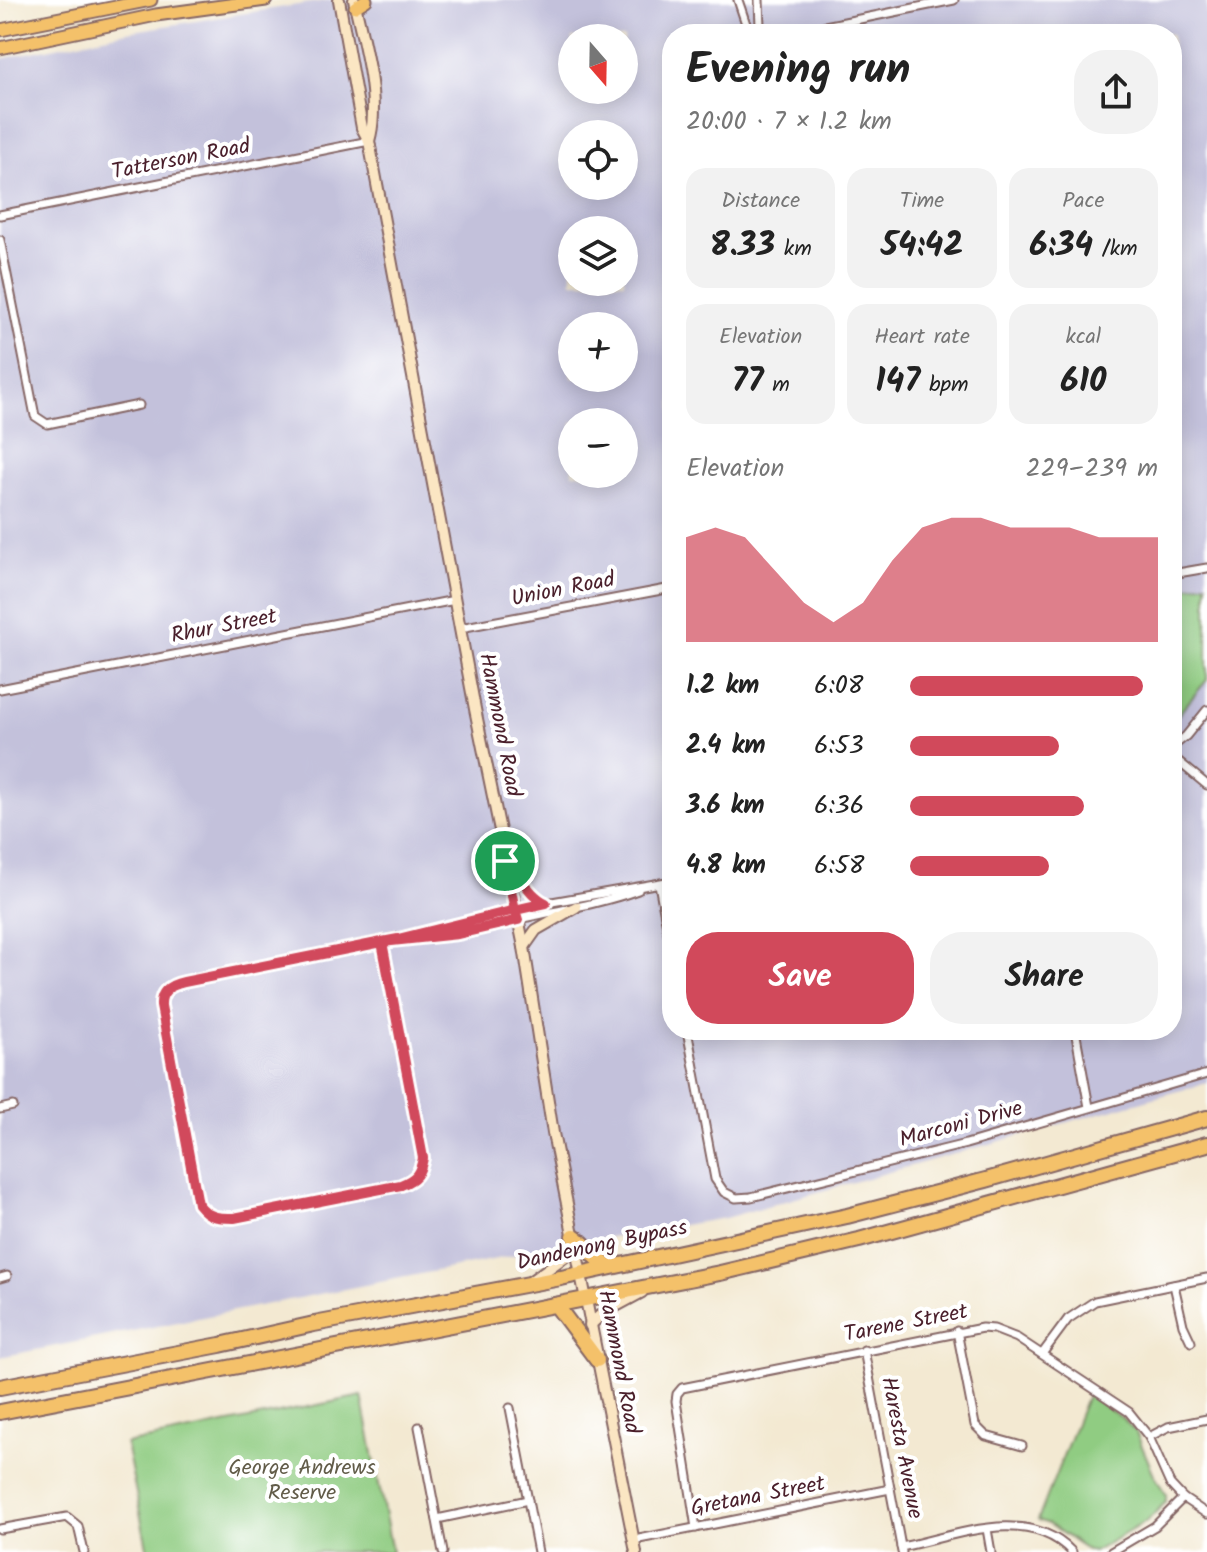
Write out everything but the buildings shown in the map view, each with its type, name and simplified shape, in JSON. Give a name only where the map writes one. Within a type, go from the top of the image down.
[{"type":"highway","name":"Dandenong Bypass","points":[[0,1387],[357,1315],[581,1274],[847,1216],[1207,1118]]},
{"type":"highway","points":[[0,1412],[586,1299],[859,1240],[1207,1144]]},
{"type":"highway","points":[[575,1242],[609,1267]]},
{"type":"highway","points":[[556,1305],[597,1360]]},
{"type":"main road","points":[[0,30],[151,0]]},
{"type":"main road","points":[[0,48],[138,19],[266,0]]},
{"type":"main road","name":"Hammond Road","points":[[339,0],[362,128],[369,141],[460,628],[524,947],[553,1133],[635,1546]]},
{"type":"main road","points":[[354,3],[366,0]]},
{"type":"main road","points":[[135,3],[138,19]]},
{"type":"main road","name":"Hammond Road","points":[[354,3],[369,77],[373,128],[369,141]]},
{"type":"main road","points":[[524,947],[536,930],[576,907]]},
{"type":"main road","points":[[526,1285],[575,1242]]},
{"type":"main road","points":[[590,1325],[613,1307],[655,1285]]},
{"type":"street","points":[[738,0],[747,24]]},
{"type":"street","points":[[759,0],[760,24]]},
{"type":"street","points":[[838,24],[954,0]]},
{"type":"street","name":"Tatterson Road","points":[[0,215],[369,141]]},
{"type":"street","points":[[0,240],[35,416],[47,424],[139,405]]},
{"type":"street","points":[[1182,572],[1207,568]]},
{"type":"street","name":"Union Road","points":[[460,628],[662,590]]},
{"type":"street","name":"Rhur Street","points":[[0,689],[455,600]]},
{"type":"street","points":[[1182,739],[1207,710]]},
{"type":"street","points":[[1182,764],[1207,785]]},
{"type":"street","points":[[505,861],[518,872],[535,896],[546,903]]},
{"type":"street","points":[[517,915],[546,903],[662,883]]},
{"type":"street","points":[[382,942],[423,1158],[420,1173],[414,1180],[401,1185],[250,1215],[215,1219],[205,1213],[198,1204],[194,1187],[161,1006],[162,996],[173,985],[184,982],[382,942],[517,915],[576,907],[654,885]]},
{"type":"street","points":[[654,885],[662,916]]},
{"type":"street","name":"Marconi Drive","points":[[689,1040],[715,1179],[724,1192],[736,1198],[789,1189],[966,1144],[1207,1074]]},
{"type":"street","points":[[1077,1040],[1089,1107]]},
{"type":"street","points":[[0,1109],[13,1106]]},
{"type":"street","points":[[1042,1354],[1061,1326],[1084,1306],[1104,1298],[1207,1278]]},
{"type":"street","points":[[1174,1285],[1183,1325],[1191,1342]]},
{"type":"street","name":"Tarene Street","points":[[696,1528],[677,1407],[679,1391],[685,1387],[972,1328],[994,1329],[1017,1338],[1129,1412],[1149,1437],[1166,1477],[1183,1498],[1207,1514]]},
{"type":"street","points":[[957,1331],[975,1425],[986,1436],[1022,1446]]},
{"type":"street","name":"Haresta Avenue","points":[[864,1350],[902,1550]]},
{"type":"street","points":[[510,1408],[538,1552]]},
{"type":"street","points":[[1149,1437],[1175,1425],[1207,1419]]},
{"type":"street","points":[[419,1427],[443,1552]]},
{"type":"street","name":"Gretana Street","points":[[635,1546],[696,1528],[890,1489]]},
{"type":"street","points":[[1111,1552],[1155,1526],[1183,1498]]},
{"type":"street","points":[[437,1519],[528,1500]]},
{"type":"street","points":[[0,1529],[67,1517],[78,1526],[84,1552]]},
{"type":"street","points":[[902,1550],[1012,1526],[1036,1529],[1058,1539],[1072,1552]]},
{"type":"street","points":[[987,1529],[991,1552]]},
{"type":"shaded area","points":[[329,0],[1207,0],[1207,1083],[725,1218],[598,1239],[0,1357],[0,59],[127,32]]},
{"type":"green space","points":[[1207,583],[1207,680],[1182,710],[1182,587]]},
{"type":"green space","points":[[1087,1395],[1122,1418],[1136,1432],[1155,1477],[1166,1494],[1166,1502],[1147,1521],[1093,1552],[1038,1520]]},
{"type":"green space","name":"George Andrews Reserve","points":[[362,1396],[392,1552],[148,1552],[126,1444]]},
{"type":"route","points":[[505,861],[515,910],[398,939],[382,942],[184,982],[167,989],[160,1001],[198,1204],[205,1213],[215,1219],[234,1218],[401,1185],[414,1180],[420,1173],[423,1158],[382,942],[499,926],[518,920],[515,910],[546,903],[535,896],[518,872],[505,861]]}]
